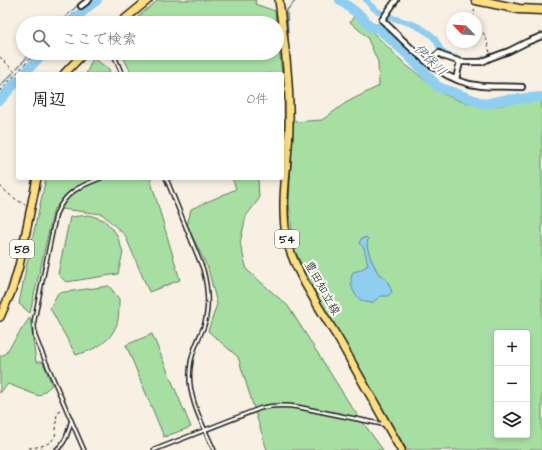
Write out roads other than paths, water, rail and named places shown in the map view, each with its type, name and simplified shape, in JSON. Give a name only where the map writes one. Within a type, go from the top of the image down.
[{"type":"highway","points":[[476,0],[497,2],[519,9],[542,10]]},
{"type":"main road","points":[[129,16],[148,0]]},
{"type":"main road","name":"豊田知立線","points":[[279,0],[281,16]]},
{"type":"main road","name":"豊田知立線","points":[[284,46],[289,118],[284,203],[286,235],[291,252],[306,284],[401,450]]},
{"type":"main road","points":[[66,72],[77,60]]},
{"type":"main road","name":"58","points":[[0,317],[12,290],[19,266],[37,180]]},
{"type":"street","points":[[81,6],[89,0]]},
{"type":"street","points":[[396,0],[382,20],[434,68],[456,79],[481,86],[522,87]]},
{"type":"street","points":[[428,63],[439,53],[460,62],[482,62],[542,36]]},
{"type":"street","points":[[456,79],[460,62]]},
{"type":"lane","points":[[116,60],[121,72]]},
{"type":"lane","points":[[84,450],[35,336],[34,321],[56,214],[60,205],[71,192],[97,180]]},
{"type":"lane","points":[[167,180],[203,269],[207,284],[208,294],[204,326],[192,353],[189,371],[191,391],[214,450]]},
{"type":"lane","points":[[154,450],[261,408],[285,405],[387,426]]},
{"type":"lane","points":[[56,450],[60,447],[67,436],[71,421]]},
{"type":"water","points":[[366,237],[368,239],[367,246],[371,259],[378,273],[387,280],[392,292],[388,296],[381,296],[372,303],[359,299],[351,284],[353,272],[368,265],[364,248],[359,243],[361,239]]},
{"type":"waterway","points":[[78,16],[97,0]]},
{"type":"waterway","points":[[288,42],[287,10],[296,0]]},
{"type":"waterway","name":"伊保川","points":[[340,0],[362,17],[372,28],[378,28],[409,56],[438,87],[485,104],[503,100],[542,97]]},
{"type":"waterway","points":[[366,0],[379,12],[412,24],[433,36],[445,54],[465,61],[477,61],[503,52]]},
{"type":"waterway","points":[[66,16],[78,5]]},
{"type":"waterway","points":[[17,68],[24,60]]},
{"type":"waterway","points":[[26,72],[37,60]]},
{"type":"waterway","points":[[0,86],[13,73]]},
{"type":"waterway","points":[[0,100],[16,82]]},
{"type":"waterway","points":[[292,119],[292,136]]},
{"type":"waterway","points":[[289,183],[291,157]]}]
